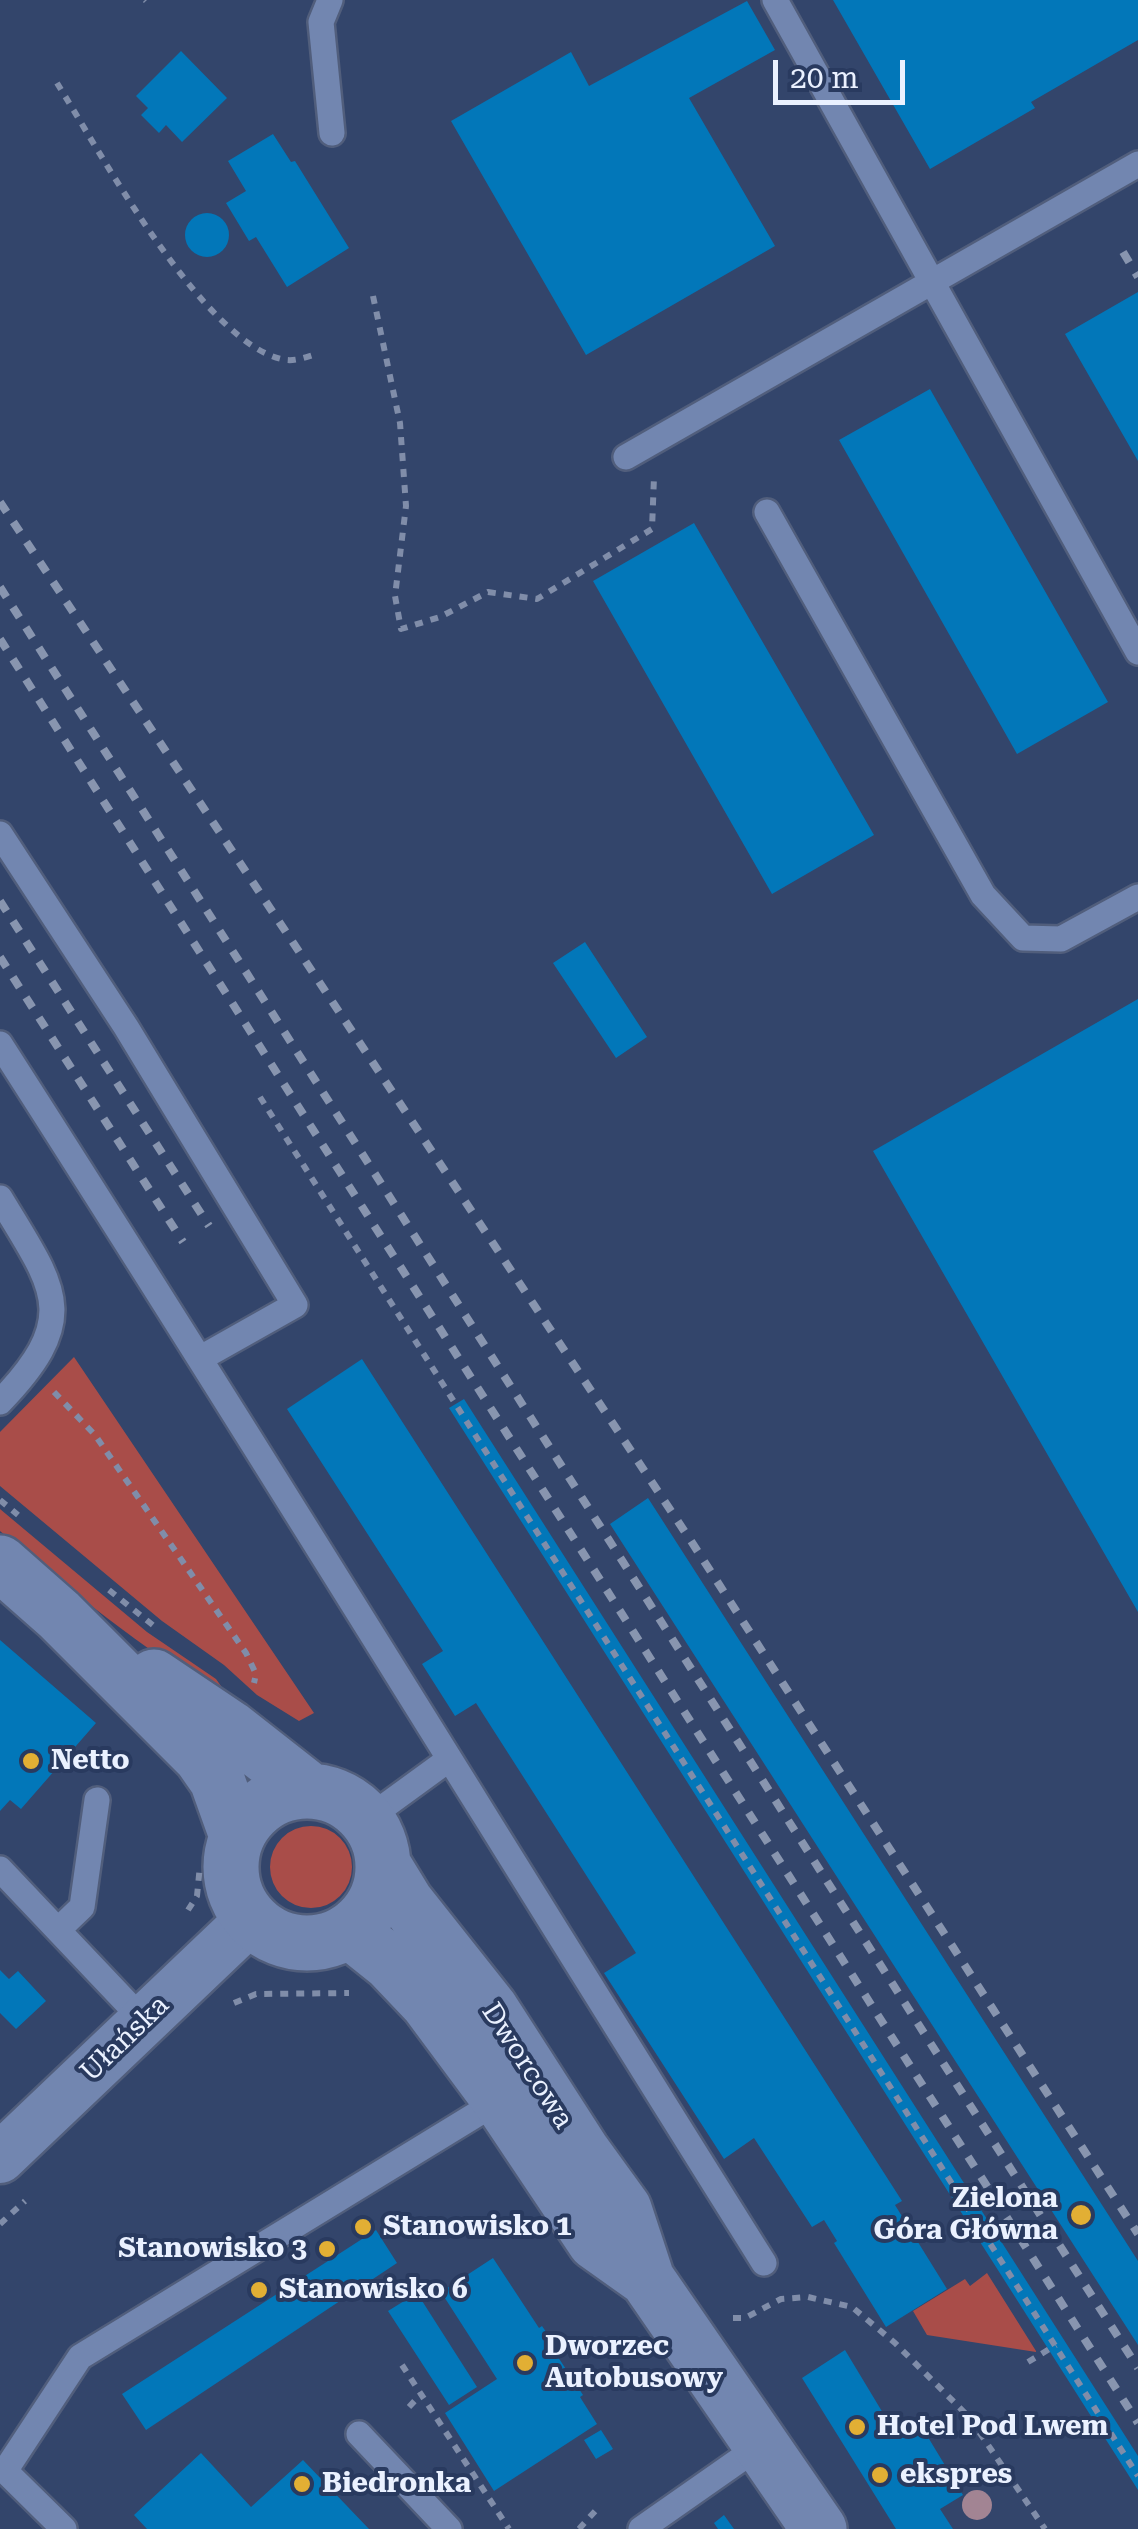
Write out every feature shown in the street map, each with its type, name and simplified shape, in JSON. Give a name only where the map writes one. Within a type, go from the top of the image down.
[{"type":"street","points":[[15,1544],[60,1615],[201,1758],[217,1780],[237,1836]]},
{"type":"street","points":[[60,1615],[230,1728],[309,1790]]},
{"type":"street","points":[[309,1790],[342,1799],[376,1842],[380,1891],[368,1914],[350,1931],[334,1940],[298,1944],[281,1939],[251,1919],[233,1888],[231,1870],[237,1836],[249,1817],[266,1802],[287,1792],[309,1790]]},
{"type":"street","name":"Dworcowa","points":[[376,1842],[406,1902],[490,2008],[624,2209],[648,2279],[819,2529]]},
{"type":"street","name":"Ułańska","points":[[7,2138],[144,2021],[251,1919]]},
{"type":"street","name":"Dworcowa","points":[[350,1931],[428,2003],[500,2100],[595,2242],[648,2279]]},
{"type":"lane","points":[[330,0],[321,22],[332,132]]},
{"type":"lane","points":[[775,0],[1138,652]]},
{"type":"lane","points":[[626,457],[1138,164]]},
{"type":"lane","points":[[767,512],[983,896],[1023,938],[1061,939],[1138,898]]},
{"type":"lane","points":[[0,834],[126,1027],[296,1305],[201,1358]]},
{"type":"lane","points":[[0,1044],[201,1358],[764,2263]]},
{"type":"lane","points":[[0,1198],[46,1276],[53,1309],[46,1344],[0,1402]]},
{"type":"lane","points":[[376,1842],[448,1760]]},
{"type":"lane","points":[[59,1930],[82,1906],[96,1800]]},
{"type":"lane","points":[[0,1870],[144,2021]]},
{"type":"lane","points":[[64,2529],[2,2474],[80,2356],[500,2100]]},
{"type":"lane","points":[[359,2434],[450,2529]]},
{"type":"lane","points":[[642,2529],[761,2446]]},
{"type":"path","points":[[57,83],[145,224],[208,307],[248,344],[287,360],[317,354]]},
{"type":"path","points":[[373,296],[400,424],[406,506],[395,596],[401,629],[440,617],[488,592],[538,599],[652,529],[656,440]]},
{"type":"path","points":[[260,1097],[1138,2476]]},
{"type":"path","points":[[34,1362],[45,1381],[96,1435],[246,1652],[256,1674],[250,1698]]},
{"type":"path","points":[[0,1500],[15,1544]]},
{"type":"path","points":[[107,1588],[169,1636]]},
{"type":"path","points":[[233,2004],[256,1994],[358,1994]]},
{"type":"path","points":[[894,2343],[969,2416],[1045,2529]]},
{"type":"path","points":[[1028,2362],[1056,2345]]},
{"type":"path","points":[[402,2365],[509,2529]]},
{"type":"path","points":[[410,2407],[421,2394]]},
{"type":"path","points":[[579,2529],[597,2509]]},
{"type":"shaded area","points":[[74,1357],[314,1713],[299,1721],[257,1695],[0,1486],[0,1432]]},
{"type":"shaded area","points":[[0,1509],[147,1632],[216,1679],[221,1696],[107,1618],[0,1531]]},
{"type":"shaded area","points":[[311,1826],[327,1829],[340,1838],[349,1851],[349,1883],[340,1896],[327,1905],[311,1908],[295,1905],[282,1896],[273,1883],[270,1867],[273,1851],[282,1838],[295,1829]]},
{"type":"shaded area","points":[[987,2273],[1036,2352],[927,2335],[913,2311],[965,2279],[970,2286]]},
{"type":"building","points":[[833,0],[1138,0],[1138,40],[1031,102],[1035,108],[930,169]]},
{"type":"building","points":[[747,1],[775,50],[689,98],[775,246],[586,355],[451,121],[571,52],[589,86]]},
{"type":"building","points":[[181,51],[227,98],[182,142],[166,125],[159,133],[141,115],[148,108],[136,96]]},
{"type":"building","points":[[273,134],[291,162],[295,161],[349,248],[287,287],[256,237],[249,241],[226,203],[246,191],[228,161]]},
{"type":"building","points":[[207,213],[223,219],[229,235],[223,251],[207,257],[191,251],[185,235],[191,219]]},
{"type":"building","points":[[1138,292],[1138,461],[1065,334]]},
{"type":"building","points":[[930,389],[1108,702],[1017,754],[839,440]]},
{"type":"building","points":[[694,523],[874,835],[772,894],[593,581]]},
{"type":"building","points":[[585,942],[647,1037],[616,1058],[553,963]]},
{"type":"building","points":[[1138,999],[1138,1612],[873,1151]]},
{"type":"building","points":[[362,1359],[902,2201],[895,2205],[947,2289],[886,2327],[824,2220],[812,2227],[754,2138],[724,2159],[604,1973],[636,1953],[476,1703],[455,1716],[422,1664],[443,1651],[287,1409]]},
{"type":"building","points":[[464,1399],[1138,2456],[1138,2490],[449,1408]]},
{"type":"building","points":[[648,1498],[1138,2261],[1138,2345],[610,1524]]},
{"type":"building","name":"Netto","points":[[0,1640],[96,1723],[21,1809],[10,1800],[0,1811]]},
{"type":"building","points":[[0,1970],[9,1979],[18,1971],[46,2001],[16,2029],[0,2013]]},
{"type":"building","points":[[376,2230],[397,2263],[146,2430],[122,2394]]},
{"type":"building","name":"Dworzec Autobusowy","points":[[493,2258],[539,2328],[542,2326],[555,2345],[552,2348],[597,2424],[494,2491],[445,2413],[497,2379],[441,2292]]},
{"type":"building","points":[[417,2293],[477,2387],[449,2405],[388,2311]]},
{"type":"building","points":[[845,2350],[898,2438],[920,2424],[963,2495],[940,2509],[953,2529],[896,2529],[802,2378]]},
{"type":"building","points":[[601,2430],[613,2449],[596,2459],[584,2440]]},
{"type":"building","points":[[201,2453],[251,2507],[303,2460],[369,2529],[147,2529],[134,2515]]},
{"type":"building","points":[[724,2515],[734,2529],[718,2529],[714,2523]]},
{"type":"railway","points":[[1123,252],[1138,277]]},
{"type":"railway","points":[[0,502],[691,1541],[1138,2234]]},
{"type":"railway","points":[[0,587],[1138,2368]]},
{"type":"railway","points":[[0,639],[1138,2423]]},
{"type":"railway","points":[[0,901],[209,1226]]},
{"type":"railway","points":[[0,957],[183,1242]]},
{"type":"place","name":"Netto","points":[[31,1761]]},
{"type":"place","name":"Zielona Góra Główna","points":[[1081,2215]]},
{"type":"place","name":"Stanowisko 1","points":[[363,2227]]},
{"type":"place","name":"Stanowisko 3","points":[[327,2249]]},
{"type":"place","name":"Stanowisko 6","points":[[259,2290]]},
{"type":"place","name":"Dworzec Autobusowy","points":[[525,2363]]},
{"type":"place","name":"Hotel Pod Lwem","points":[[857,2427]]},
{"type":"place","name":"ekspres","points":[[880,2475]]},
{"type":"place","name":"Biedronka","points":[[302,2484]]}]
